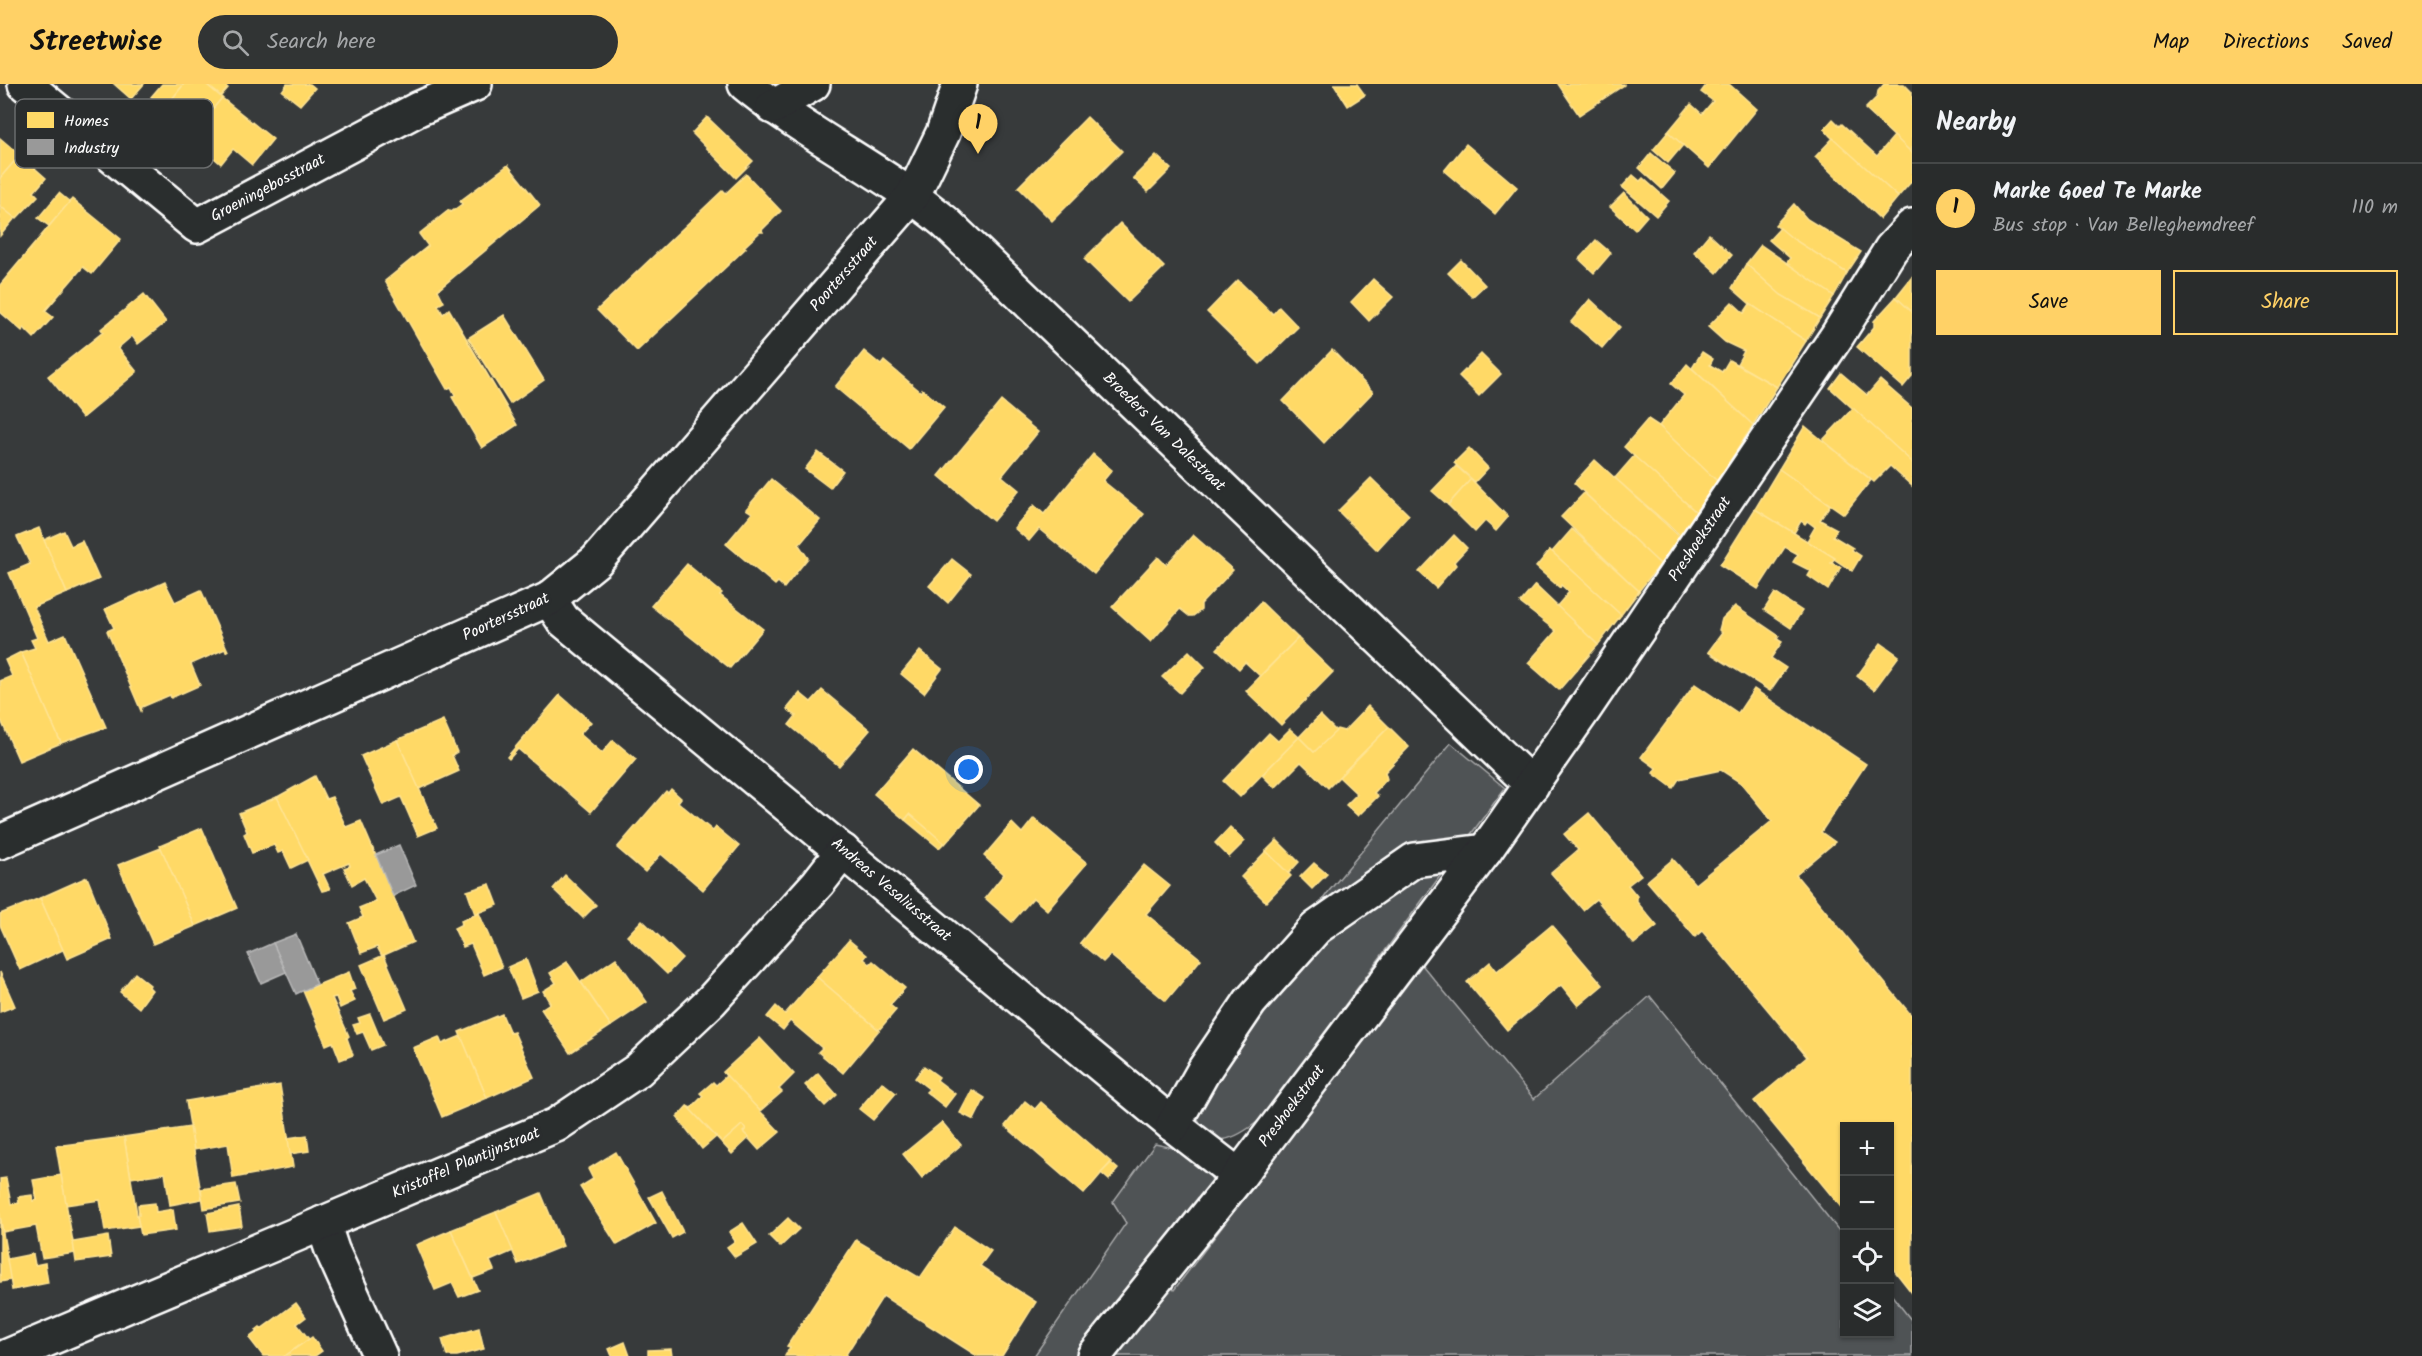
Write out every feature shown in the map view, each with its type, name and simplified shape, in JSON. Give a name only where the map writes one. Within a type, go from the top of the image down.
[{"type":"street","name":"Groeningebosstraat","points":[[25,84],[43,99]]},
{"type":"street","name":"Groeningebosstraat","points":[[127,168],[197,226],[418,109],[475,84]]},
{"type":"street","points":[[745,84],[773,108],[813,84]]},
{"type":"street","name":"Poortersstraat","points":[[0,842],[549,599],[596,561],[913,195],[943,133],[960,84]]},
{"type":"street","name":"Broeders Van Dalestraat","points":[[773,108],[913,195],[962,239],[1532,785]]},
{"type":"street","name":"Preshoekstraat","points":[[1094,1356],[1239,1176],[1485,851],[1586,708],[1837,336],[1891,249],[1912,226]]},
{"type":"street","name":"Andreas Vesaliusstraat","points":[[549,599],[563,620],[1173,1125],[1239,1176]]},
{"type":"street","name":"Kristoffel Plantijnstraat","points":[[8,1356],[556,1125],[638,1070],[711,1002],[818,883],[843,851]]},
{"type":"street","points":[[1173,1125],[1204,1070],[1250,1002],[1316,928],[1414,860],[1485,851]]},
{"type":"street","points":[[323,1223],[332,1250],[380,1356]]},
{"type":"shaded area","points":[[1451,743],[1505,788],[1261,1119],[1233,1137],[1216,1139],[1208,1134],[1196,1113],[1268,974],[1329,891]]},
{"type":"shaded area","points":[[1422,965],[1534,1099],[1650,996],[1840,1232],[1840,1338],[1894,1338],[1894,1298],[1912,1321],[1912,1356],[1034,1356],[1126,1223],[1113,1202],[1155,1144],[1182,1151],[1199,1160],[1210,1174],[1212,1183],[1197,1213],[1151,1269],[1174,1290]]},
{"type":"building: Homes","points":[[114,84],[144,84],[131,99]]},
{"type":"building: Homes","points":[[162,84],[184,84],[172,99],[151,97]]},
{"type":"building: Homes","points":[[184,84],[206,84],[222,98],[213,109],[213,99],[172,99]]},
{"type":"building: Homes","points":[[206,84],[223,84],[228,88],[221,96]]},
{"type":"building: Homes","points":[[287,84],[310,84],[315,88],[300,105],[282,91]]},
{"type":"building: Homes","points":[[1334,84],[1357,84],[1365,95],[1348,106]]},
{"type":"building: Homes","points":[[1558,84],[1624,84],[1624,85],[1579,115]]},
{"type":"building: Homes","points":[[1707,84],[1729,84],[1757,109],[1709,168],[1668,132],[1691,104],[1702,114],[1713,101],[1701,92]]},
{"type":"building: Homes","points":[[1884,84],[1904,84],[1912,92],[1912,153],[1865,109],[1877,97],[1878,91]]},
{"type":"building: Homes","points":[[222,98],[273,139],[252,165],[233,149],[221,164],[213,157],[213,109]]},
{"type":"building: Homes","points":[[707,117],[753,161],[736,178],[692,133]]},
{"type":"building: Homes","points":[[1087,117],[1122,151],[1052,221],[1018,187]]},
{"type":"building: Homes","points":[[1833,119],[1840,126],[1842,124],[1877,156],[1894,136],[1912,153],[1912,181],[1898,197],[1824,129]]},
{"type":"building: Homes","points":[[1668,132],[1683,145],[1668,163],[1653,150]]},
{"type":"building: Homes","points":[[0,138],[15,151],[15,161],[0,178]]},
{"type":"building: Homes","points":[[1833,138],[1898,197],[1880,219],[1815,157]]},
{"type":"building: Homes","points":[[1466,144],[1517,187],[1495,214],[1444,171]]},
{"type":"building: Homes","points":[[1651,153],[1675,173],[1662,189],[1639,168]]},
{"type":"building: Homes","points":[[1156,155],[1171,169],[1148,192],[1133,178]]},
{"type":"building: Homes","points":[[15,161],[15,168],[35,168],[46,178],[34,192],[38,196],[16,219],[0,206],[0,178]]},
{"type":"building: Homes","points":[[508,165],[540,205],[438,290],[444,302],[438,305],[443,314],[449,309],[517,425],[482,448],[452,397],[455,395],[451,387],[447,389],[385,281],[428,246],[419,234],[449,210],[451,212],[462,204],[460,201]]},
{"type":"building: Homes","points":[[746,174],[781,211],[762,230],[763,232],[760,232],[744,247],[746,248],[637,351],[597,310],[723,190],[726,193]]},
{"type":"building: Homes","points":[[1633,175],[1640,181],[1643,178],[1669,201],[1656,216],[1622,187]]},
{"type":"building: Homes","points":[[59,193],[70,202],[49,226],[38,218]]},
{"type":"building: Homes","points":[[1624,193],[1647,216],[1635,230],[1610,207]]},
{"type":"building: Homes","points":[[72,199],[121,239],[92,274],[83,267],[45,311],[53,317],[34,338],[24,328],[22,331],[0,312],[0,285]]},
{"type":"building: Homes","points":[[1794,204],[1807,219],[1861,252],[1847,273],[1775,225]]},
{"type":"building: Homes","points":[[0,206],[15,218],[0,236]]},
{"type":"building: Homes","points":[[1120,223],[1164,267],[1128,302],[1084,259]]},
{"type":"building: Homes","points":[[1780,228],[1793,239],[1847,273],[1834,296],[1786,264],[1790,258],[1769,240]]},
{"type":"building: Homes","points":[[1709,234],[1732,255],[1717,273],[1694,252]]},
{"type":"building: Homes","points":[[1596,240],[1611,253],[1594,273],[1579,259]]},
{"type":"building: Homes","points":[[1761,245],[1834,296],[1820,318],[1781,295],[1746,264]]},
{"type":"building: Homes","points":[[1461,260],[1485,285],[1472,297],[1448,273]]},
{"type":"building: Homes","points":[[1746,264],[1781,295],[1820,318],[1806,341],[1750,304],[1732,288]]},
{"type":"building: Homes","points":[[1912,277],[1912,312],[1896,297]]},
{"type":"building: Homes","points":[[1373,279],[1393,297],[1369,321],[1351,302]]},
{"type":"building: Homes","points":[[1238,280],[1273,314],[1279,307],[1298,327],[1260,364],[1207,312]]},
{"type":"building: Homes","points":[[144,294],[166,322],[138,344],[132,336],[118,348],[137,372],[82,418],[48,376],[103,332],[101,329]]},
{"type":"building: Homes","points":[[1896,297],[1912,312],[1912,376],[1903,387],[1857,347],[1874,327],[1874,321]]},
{"type":"building: Homes","points":[[1590,299],[1620,327],[1602,348],[1571,322]]},
{"type":"building: Homes","points":[[1732,302],[1744,313],[1750,304],[1806,341],[1777,387],[1737,364],[1744,351],[1725,342],[1708,327]]},
{"type":"building: Homes","points":[[504,315],[544,380],[510,404],[468,338]]},
{"type":"building: Homes","points":[[1332,350],[1373,392],[1324,443],[1283,401]]},
{"type":"building: Homes","points":[[864,351],[881,365],[884,361],[921,392],[922,389],[944,407],[909,449],[835,387]]},
{"type":"building: Homes","points":[[1702,352],[1713,359],[1710,365],[1722,372],[1729,360],[1777,387],[1753,425],[1692,368]]},
{"type":"building: Homes","points":[[1481,354],[1501,374],[1479,396],[1459,376]]},
{"type":"building: Homes","points":[[1687,364],[1753,425],[1717,481],[1659,426],[1684,395],[1671,384]]},
{"type":"building: Homes","points":[[1841,373],[1867,395],[1880,380],[1912,408],[1912,462],[1830,388]]},
{"type":"building: Homes","points":[[1001,401],[1038,432],[1002,476],[1019,490],[993,521],[939,476]]},
{"type":"building: Homes","points":[[1853,408],[1912,462],[1912,486],[1890,466],[1874,482],[1823,440]]},
{"type":"building: Homes","points":[[1648,419],[1659,426],[1717,481],[1696,512],[1624,447]]},
{"type":"building: Homes","points":[[1805,426],[1871,480],[1844,514],[1779,469]]},
{"type":"building: Homes","points":[[1469,448],[1488,468],[1475,482],[1454,463]]},
{"type":"building: Homes","points":[[818,452],[843,471],[830,488],[805,469]]},
{"type":"building: Homes","points":[[1093,454],[1112,470],[1103,481],[1144,514],[1094,574],[1039,529],[1029,541],[1014,528],[1034,505],[1044,514]]},
{"type":"building: Homes","points":[[1634,456],[1696,512],[1681,536],[1615,478]]},
{"type":"building: Homes","points":[[1595,460],[1680,537],[1660,564],[1574,483]]},
{"type":"building: Homes","points":[[1456,466],[1471,479],[1448,505],[1432,491]]},
{"type":"building: Homes","points":[[1779,469],[1830,505],[1820,520],[1837,529],[1833,536],[1853,548],[1852,550],[1861,556],[1852,571],[1807,541],[1815,527],[1807,521],[1805,524],[1801,521],[1794,533],[1755,509]]},
{"type":"building: Homes","points":[[1371,478],[1409,515],[1377,550],[1338,511]]},
{"type":"building: Homes","points":[[771,479],[820,520],[799,545],[808,558],[784,588],[778,582],[775,585],[726,544],[752,513],[746,509]]},
{"type":"building: Homes","points":[[1471,479],[1508,517],[1496,531],[1485,521],[1475,532],[1448,505]]},
{"type":"building: Homes","points":[[1584,493],[1660,564],[1639,591],[1561,517]]},
{"type":"building: Homes","points":[[1755,509],[1835,558],[1831,563],[1841,567],[1828,590],[1808,576],[1811,571],[1793,562],[1798,554],[1785,547],[1758,589],[1720,565]]},
{"type":"building: Homes","points":[[39,528],[67,593],[34,607],[49,641],[65,634],[106,727],[61,743],[21,652],[35,648],[31,640],[37,638],[9,573],[30,564],[17,537]]},
{"type":"building: Homes","points":[[1572,529],[1639,591],[1621,615],[1552,552]]},
{"type":"building: Homes","points":[[64,531],[71,546],[82,541],[99,579],[67,593],[44,540]]},
{"type":"building: Homes","points":[[1193,535],[1233,570],[1201,604],[1201,610],[1189,616],[1180,609],[1151,642],[1112,607],[1158,557],[1166,565]]},
{"type":"building: Homes","points":[[1454,535],[1467,548],[1436,588],[1419,572]]},
{"type":"building: Homes","points":[[1550,550],[1621,615],[1598,645],[1557,606],[1569,592],[1561,585],[1560,588],[1536,567]]},
{"type":"building: Homes","points":[[952,559],[971,574],[948,603],[929,586]]},
{"type":"building: Homes","points":[[687,564],[722,593],[720,595],[763,629],[730,668],[651,606]]},
{"type":"building: Homes","points":[[165,582],[175,602],[201,590],[228,651],[226,652],[225,649],[191,664],[200,685],[171,698],[170,695],[142,707],[141,711],[107,631],[114,628],[105,609]]},
{"type":"building: Homes","points":[[1535,585],[1598,645],[1559,690],[1528,663],[1556,631],[1520,603]]},
{"type":"building: Homes","points":[[1775,593],[1802,611],[1791,628],[1764,610]]},
{"type":"building: Homes","points":[[1261,602],[1298,638],[1260,676],[1245,662],[1239,669],[1217,649]]},
{"type":"building: Homes","points":[[1735,606],[1779,636],[1777,639],[1782,642],[1771,658],[1786,668],[1770,691],[1708,652],[1722,633],[1719,630],[1722,619]]},
{"type":"building: Homes","points":[[1298,638],[1333,672],[1281,725],[1246,691]]},
{"type":"building: Homes","points":[[1881,643],[1899,656],[1874,690],[1857,676]]},
{"type":"building: Homes","points":[[920,651],[942,669],[924,693],[901,674]]},
{"type":"building: Homes","points":[[1189,651],[1205,667],[1180,693],[1162,677]]},
{"type":"building: Homes","points":[[21,652],[61,743],[19,761],[0,718],[0,681],[12,676],[5,660]]},
{"type":"building: Homes","points":[[1695,684],[1738,713],[1754,689],[1866,764],[1821,832],[1835,842],[1796,875],[1912,1016],[1912,1293],[1894,1270],[1894,1122],[1840,1122],[1840,1206],[1754,1101],[1807,1057],[1702,931],[1695,937],[1647,881],[1673,859],[1695,884],[1772,821],[1741,783],[1721,770],[1679,779],[1673,788],[1653,773],[1656,768],[1641,757]]},
{"type":"building: Homes","points":[[822,690],[870,730],[839,766],[789,725],[796,716],[787,709],[800,693],[811,702]]},
{"type":"building: Homes","points":[[560,695],[591,722],[580,734],[602,753],[613,740],[636,759],[591,812],[518,749],[509,759],[507,757]]},
{"type":"building: Homes","points":[[1368,706],[1389,727],[1328,788],[1301,762],[1275,788],[1262,775],[1299,737],[1314,752],[1337,729],[1344,731]]},
{"type":"building: Homes","points":[[1320,715],[1336,731],[1314,752],[1299,737]]},
{"type":"building: Homes","points":[[443,720],[457,752],[452,755],[459,771],[419,789],[397,740]]},
{"type":"building: Homes","points":[[1389,727],[1409,747],[1385,772],[1387,779],[1374,793],[1378,796],[1358,816],[1346,805],[1357,794],[1339,777]]},
{"type":"building: Homes","points":[[1290,729],[1299,737],[1240,797],[1223,781],[1269,733],[1278,741]]},
{"type":"building: Homes","points":[[397,740],[437,828],[418,836],[401,797],[383,805],[361,756]]},
{"type":"building: Homes","points":[[913,749],[979,805],[945,844],[910,814],[905,820],[874,794]]},
{"type":"building: Homes","points":[[315,776],[326,799],[332,797],[346,827],[361,821],[413,942],[382,956],[377,947],[361,953],[349,923],[363,917],[359,908],[376,901],[364,878],[352,885],[344,868],[350,866],[349,863],[323,874],[330,889],[322,891],[277,797]]},
{"type":"building: Homes","points":[[671,789],[681,798],[678,802],[713,831],[716,827],[739,846],[703,890],[661,854],[645,872],[617,848],[666,791],[668,793]]},
{"type":"building: Homes","points":[[277,797],[308,860],[291,868],[283,851],[278,853],[274,845],[252,853],[239,813]]},
{"type":"building: Homes","points":[[1589,813],[1641,875],[1628,885],[1637,896],[1637,902],[1657,926],[1634,944],[1596,899],[1583,910],[1551,873],[1578,850],[1564,834]]},
{"type":"building: Homes","points":[[910,814],[944,843],[939,848],[905,820]]},
{"type":"building: Homes","points":[[1034,818],[1087,863],[1047,910],[1033,898],[1012,922],[985,898],[1004,874],[984,856],[1012,823],[1022,833]]},
{"type":"building: Homes","points":[[1230,827],[1245,841],[1229,857],[1215,843]]},
{"type":"building: Homes","points":[[202,828],[237,908],[195,926],[160,846]]},
{"type":"building: Homes","points":[[1277,840],[1299,862],[1288,874],[1266,851]]},
{"type":"building: Homes","points":[[161,848],[195,926],[153,944],[118,865]]},
{"type":"building: Homes","points":[[1266,851],[1291,876],[1266,902],[1241,877]]},
{"type":"building: Homes","points":[[1314,863],[1327,874],[1312,889],[1300,877]]},
{"type":"building: Homes","points":[[1144,865],[1170,886],[1146,914],[1201,959],[1166,1001],[1110,955],[1103,962],[1080,943]]},
{"type":"building: Homes","points":[[565,875],[596,905],[583,918],[553,889]]},
{"type":"building: Homes","points":[[87,877],[112,939],[67,959],[40,898]]},
{"type":"building: Homes","points":[[490,884],[498,905],[475,914],[467,891]]},
{"type":"building: Homes","points":[[40,898],[63,950],[20,970],[0,925],[0,914]]},
{"type":"building: Homes","points":[[479,913],[502,967],[484,975],[471,944],[463,947],[454,928],[462,924],[461,921]]},
{"type":"building: Homes","points":[[642,920],[682,958],[667,974],[627,936]]},
{"type":"building: Homes","points":[[1552,925],[1603,985],[1578,1006],[1561,985],[1507,1030],[1467,982],[1490,962],[1497,971]]},
{"type":"building: Homes","points":[[849,940],[867,955],[864,959],[870,964],[873,961],[905,988],[890,1005],[896,1010],[879,1030],[817,977]]},
{"type":"building: Homes","points":[[384,955],[407,1009],[384,1019],[361,965]]},
{"type":"building: Homes","points":[[616,958],[647,1002],[611,1026],[581,982]]},
{"type":"building: Homes","points":[[526,959],[538,991],[521,998],[508,967]]},
{"type":"building: Homes","points":[[567,962],[611,1026],[570,1053],[541,1009],[550,1003],[543,991],[556,983],[550,973]]},
{"type":"building: Homes","points":[[0,972],[15,1006],[0,1012]]},
{"type":"building: Homes","points":[[349,972],[355,989],[350,991],[355,1001],[340,1008],[336,997],[332,998],[349,1036],[347,1038],[353,1055],[340,1060],[333,1042],[326,1045],[303,991]]},
{"type":"building: Homes","points":[[135,973],[150,985],[152,990],[139,1008],[120,992]]},
{"type":"building: Homes","points":[[817,977],[879,1030],[843,1073],[818,1052],[822,1048],[790,1021],[783,1030],[767,1017],[776,1006],[785,1014]]},
{"type":"building: Homes","points":[[370,1014],[383,1045],[371,1050],[363,1032],[357,1034],[353,1025],[360,1023],[358,1018]]},
{"type":"building: Homes","points":[[502,1014],[510,1033],[514,1032],[534,1077],[487,1098],[459,1032]]},
{"type":"building: Homes","points":[[461,1036],[487,1098],[442,1117],[413,1048],[439,1037],[442,1044]]},
{"type":"building: Homes","points":[[760,1038],[794,1074],[779,1089],[782,1092],[760,1111],[723,1072]]},
{"type":"building: Homes","points":[[924,1066],[939,1077],[937,1080],[955,1094],[945,1107],[926,1092],[929,1089],[915,1078]]},
{"type":"building: Homes","points":[[723,1072],[780,1132],[759,1150],[743,1132],[746,1129],[742,1125],[722,1143],[687,1106],[691,1108],[703,1096],[700,1093],[713,1082],[716,1085],[726,1076]]},
{"type":"building: Homes","points":[[818,1073],[837,1095],[825,1106],[805,1085]]},
{"type":"building: Homes","points":[[882,1082],[896,1093],[873,1120],[859,1109]]},
{"type":"building: Homes","points":[[280,1085],[293,1167],[233,1178],[228,1144],[194,1150],[186,1101]]},
{"type":"building: Homes","points":[[972,1090],[985,1098],[974,1120],[960,1113]]},
{"type":"building: Homes","points":[[1025,1101],[1035,1109],[1041,1102],[1111,1162],[1084,1194],[1005,1126]]},
{"type":"building: Homes","points":[[687,1106],[716,1137],[702,1149],[677,1117]]},
{"type":"building: Homes","points":[[942,1122],[961,1145],[922,1178],[903,1154]]},
{"type":"building: Homes","points":[[742,1125],[746,1129],[743,1132],[749,1138],[732,1154],[722,1143]]},
{"type":"building: Homes","points":[[190,1127],[202,1199],[170,1205],[165,1173],[131,1178],[124,1137]]},
{"type":"building: Homes","points":[[307,1135],[309,1151],[290,1154],[288,1138]]},
{"type":"building: Homes","points":[[124,1137],[139,1226],[105,1231],[100,1200],[66,1205],[56,1146]]},
{"type":"building: Homes","points":[[616,1152],[656,1223],[617,1245],[580,1187],[593,1179],[588,1169]]},
{"type":"building: Homes","points":[[1111,1163],[1118,1169],[1109,1180],[1101,1173]]},
{"type":"building: Homes","points":[[61,1175],[75,1253],[42,1258],[36,1226],[2,1232],[0,1179],[6,1178],[11,1204],[19,1203],[18,1197],[32,1195],[33,1201],[37,1200],[33,1180]]},
{"type":"building: Homes","points":[[236,1184],[240,1203],[204,1209],[201,1189]]},
{"type":"building: Homes","points":[[662,1191],[683,1232],[672,1238],[649,1197]]},
{"type":"building: Homes","points":[[541,1193],[563,1246],[518,1264],[496,1212]]},
{"type":"building: Homes","points":[[155,1203],[156,1212],[173,1209],[176,1230],[141,1235],[137,1215],[139,1215],[138,1205]]},
{"type":"building: Homes","points":[[239,1207],[242,1226],[210,1231],[207,1213]]},
{"type":"building: Homes","points":[[496,1212],[513,1251],[490,1261],[494,1270],[473,1278],[451,1230]]},
{"type":"building: Homes","points":[[0,1216],[11,1280],[0,1282]]},
{"type":"building: Homes","points":[[788,1218],[799,1229],[780,1247],[769,1236]]},
{"type":"building: Homes","points":[[743,1223],[757,1244],[735,1257],[727,1247],[735,1241],[729,1232]]},
{"type":"building: Homes","points":[[955,1227],[991,1251],[980,1266],[1036,1302],[1002,1356],[977,1356],[883,1296],[845,1356],[785,1356],[790,1347],[787,1346],[856,1240],[920,1278]]},
{"type":"building: Homes","points":[[451,1230],[478,1290],[459,1297],[452,1283],[435,1290],[416,1245]]},
{"type":"building: Homes","points":[[108,1236],[111,1257],[76,1262],[73,1242]]},
{"type":"building: Homes","points":[[33,1254],[35,1265],[45,1263],[48,1283],[12,1290],[7,1259]]},
{"type":"building: Homes","points":[[296,1303],[306,1317],[297,1324],[309,1339],[285,1356],[263,1356],[249,1338],[260,1327],[261,1329]]},
{"type":"building: Homes","points":[[479,1328],[484,1349],[457,1356],[447,1356],[442,1339]]},
{"type":"building: Homes","points":[[312,1337],[322,1351],[315,1356],[285,1356]]},
{"type":"building: Homes","points":[[625,1342],[630,1356],[612,1356],[609,1349]]},
{"type":"building: Homes","points":[[671,1349],[672,1356],[648,1356],[648,1350]]},
{"type":"building: Industry","points":[[399,845],[416,885],[393,896],[376,855]]},
{"type":"building: Industry","points":[[296,934],[317,984],[296,994],[273,943]]},
{"type":"building: Industry","points":[[273,943],[286,972],[261,983],[248,954]]},
{"type":"place","name":"Marke Goed Te Marke","points":[[978,154]]}]
